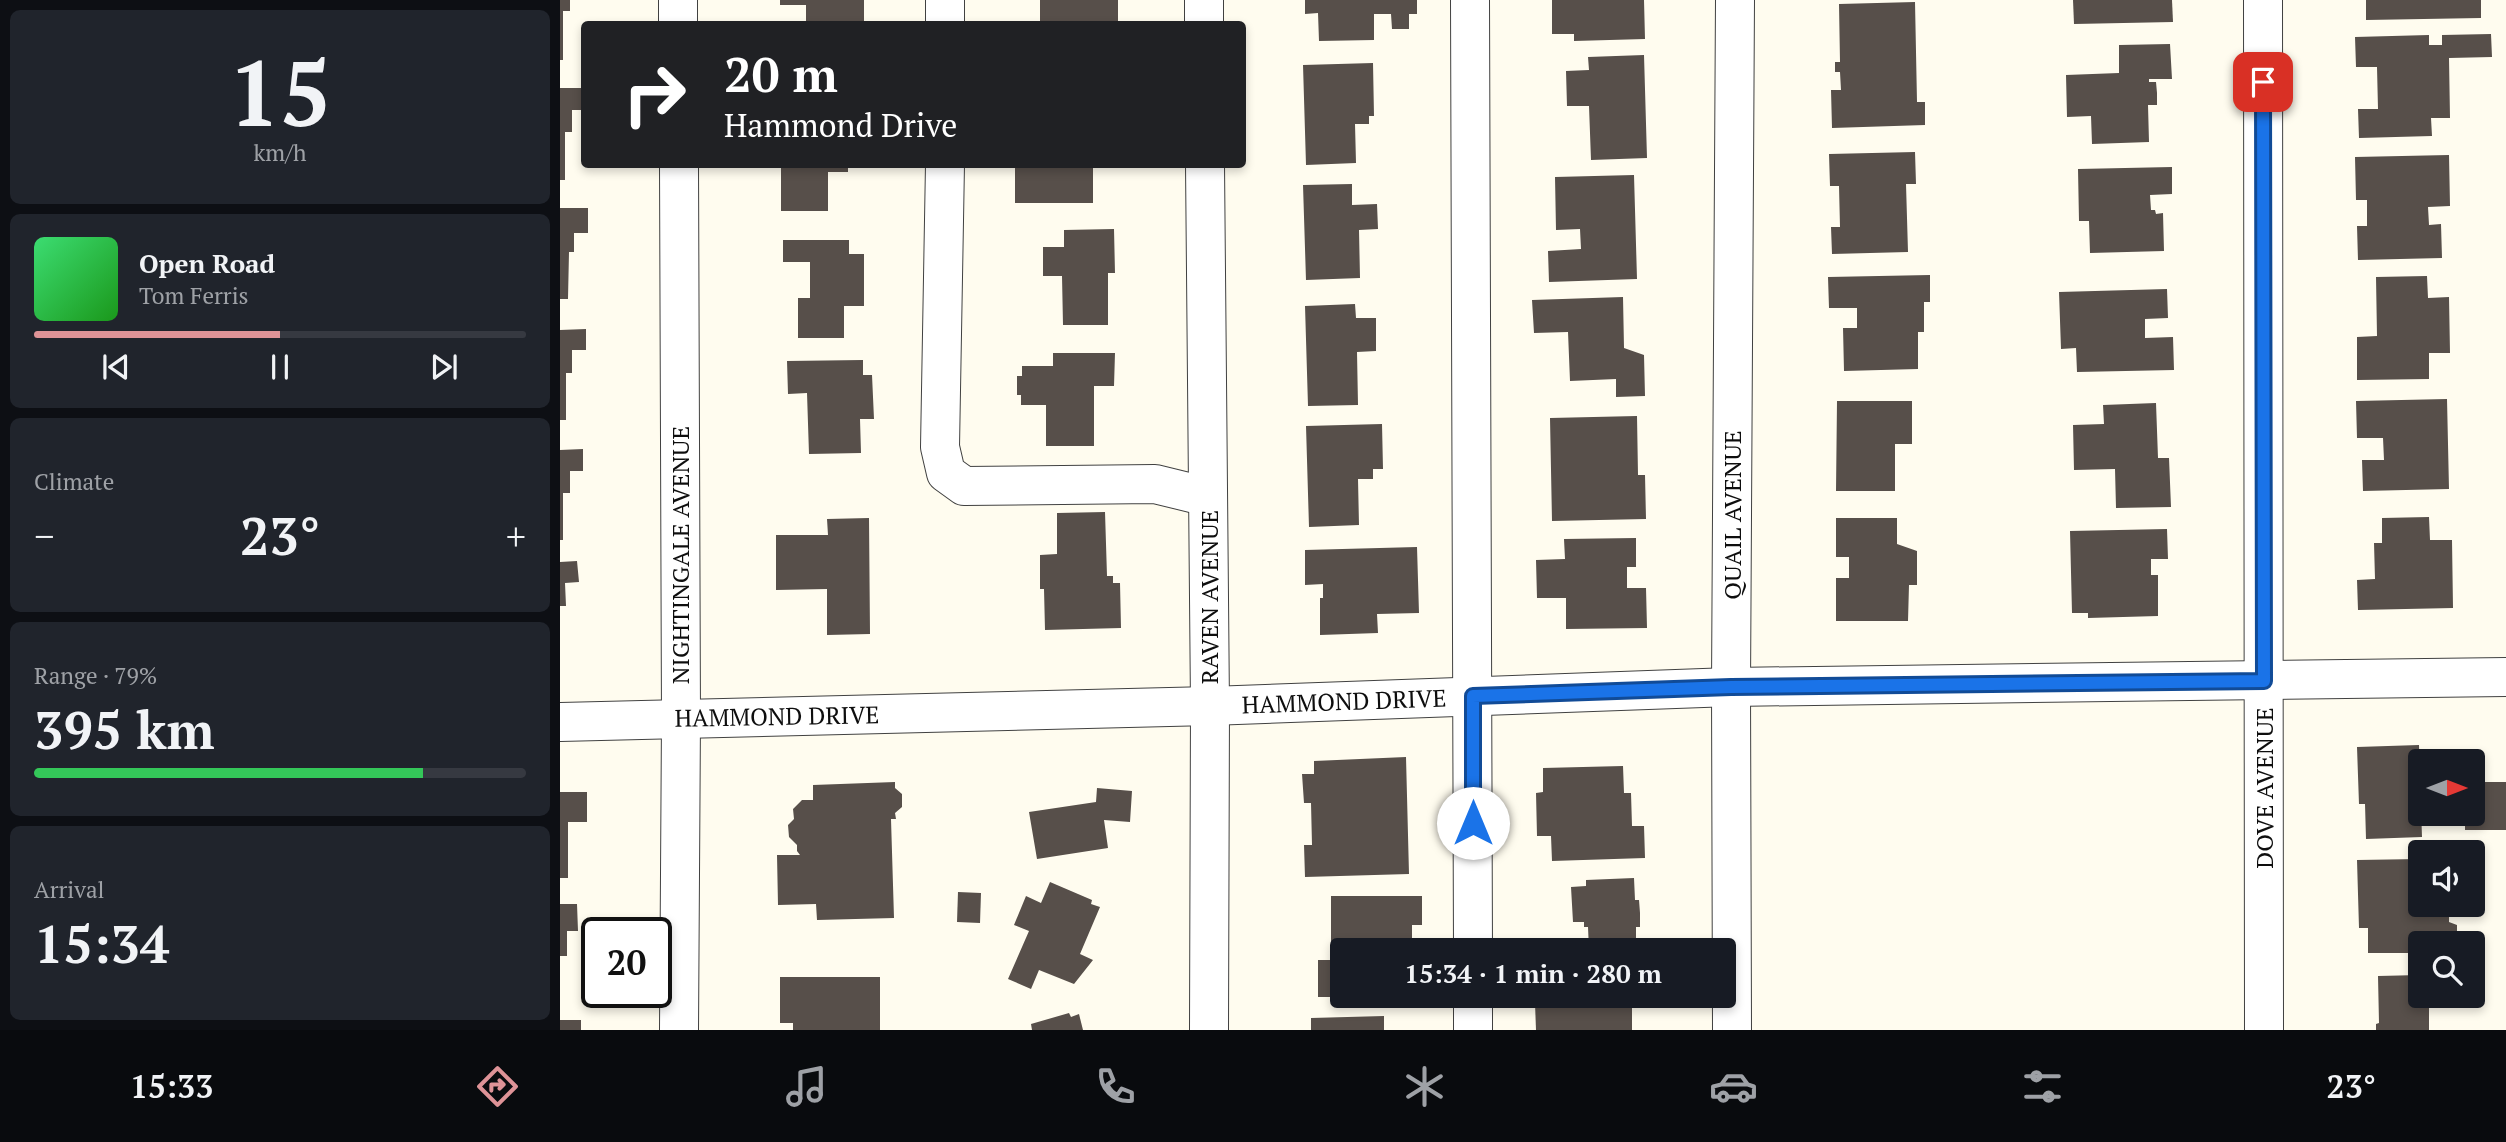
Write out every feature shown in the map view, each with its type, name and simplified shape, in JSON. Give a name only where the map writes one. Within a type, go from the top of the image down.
[{"type":"street","points":[[678,0],[678,21]]},
{"type":"street","points":[[945,0],[945,21]]},
{"type":"street","points":[[1204,0],[1204,21]]},
{"type":"street","points":[[1470,0],[1473,938]]},
{"type":"street","name":"QUAIL AVENUE","points":[[1732,1030],[1735,0]]},
{"type":"street","name":"DOVE AVENUE","points":[[2263,0],[2264,1030]]},
{"type":"street","name":"NIGHTINGALE AVENUE","points":[[679,168],[679,1030]]},
{"type":"street","points":[[945,168],[940,447],[946,473],[964,486],[1155,484],[1208,497]]},
{"type":"street","name":"RAVEN AVENUE","points":[[1205,168],[1210,706],[1209,1030]]},
{"type":"street","name":"HAMMOND DRIVE","points":[[560,722],[1210,706],[1731,687],[2506,677]]},
{"type":"street","points":[[1473,1008],[1473,1030]]},
{"type":"building","points":[[560,0],[570,0],[570,11],[563,11],[563,60],[560,60]]},
{"type":"building","points":[[780,0],[864,0],[864,21],[806,21],[806,5],[780,5]]},
{"type":"building","points":[[1040,0],[1118,0],[1118,21],[1040,21]]},
{"type":"building","points":[[1305,0],[1417,0],[1417,14],[1409,14],[1409,29],[1392,29],[1391,14],[1374,14],[1374,40],[1319,41],[1318,13],[1305,14]]},
{"type":"building","points":[[1552,0],[1644,0],[1645,39],[1574,41],[1574,34],[1552,34]]},
{"type":"building","points":[[2073,0],[2172,0],[2173,22],[2074,24]]},
{"type":"building","points":[[2366,0],[2481,0],[2481,18],[2366,20]]},
{"type":"building","points":[[1915,2],[1917,102],[1925,102],[1925,125],[1832,128],[1831,90],[1841,90],[1840,72],[1835,72],[1835,62],[1840,62],[1839,4]]},
{"type":"building","points":[[2491,34],[2492,57],[2449,58],[2450,118],[2431,118],[2432,136],[2359,138],[2358,109],[2378,109],[2377,67],[2356,67],[2355,37],[2429,35],[2429,45],[2442,45],[2442,35]]},
{"type":"building","points":[[2170,44],[2172,79],[2149,79],[2149,82],[2156,82],[2157,105],[2148,105],[2149,142],[2092,144],[2091,116],[2067,117],[2066,75],[2119,73],[2119,45]]},
{"type":"building","points":[[1644,55],[1647,158],[1591,160],[1589,106],[1567,106],[1566,71],[1589,70],[1588,57]]},
{"type":"building","points":[[1373,63],[1374,116],[1369,116],[1369,124],[1355,124],[1356,163],[1306,165],[1303,65]]},
{"type":"building","points":[[560,88],[581,88],[581,110],[572,110],[572,132],[565,132],[565,180],[560,180]]},
{"type":"building","points":[[1915,152],[1916,184],[1906,184],[1908,252],[1832,254],[1831,227],[1840,227],[1839,186],[1830,186],[1829,154]]},
{"type":"building","points":[[2449,155],[2450,206],[2428,207],[2429,225],[2441,224],[2442,258],[2358,260],[2357,226],[2367,226],[2367,200],[2356,200],[2355,157]]},
{"type":"building","points":[[2172,167],[2172,194],[2150,195],[2151,210],[2155,210],[2156,214],[2163,213],[2164,251],[2090,253],[2089,221],[2079,221],[2078,169]]},
{"type":"building","points":[[781,168],[848,168],[848,172],[828,172],[828,211],[781,211]]},
{"type":"building","points":[[1015,168],[1093,168],[1093,203],[1015,203]]},
{"type":"building","points":[[1634,175],[1637,279],[1549,282],[1548,251],[1581,249],[1580,229],[1556,230],[1555,177]]},
{"type":"building","points":[[1352,184],[1352,205],[1377,204],[1378,229],[1359,230],[1360,278],[1306,280],[1303,185]]},
{"type":"building","points":[[560,208],[588,208],[588,233],[574,233],[574,252],[569,252],[568,299],[560,299]]},
{"type":"building","points":[[1114,229],[1115,273],[1108,273],[1108,325],[1063,325],[1062,276],[1043,276],[1043,247],[1064,247],[1064,230]]},
{"type":"building","points":[[783,240],[849,240],[849,254],[864,254],[864,306],[844,306],[844,338],[798,338],[798,298],[810,298],[810,262],[783,262]]},
{"type":"building","points":[[1930,275],[1930,302],[1924,302],[1924,332],[1918,332],[1918,369],[1844,371],[1843,328],[1857,328],[1857,308],[1829,308],[1828,277]]},
{"type":"building","points":[[2427,276],[2428,298],[2449,297],[2450,353],[2429,353],[2429,379],[2357,380],[2357,337],[2377,336],[2376,277]]},
{"type":"building","points":[[2167,289],[2168,318],[2145,319],[2145,338],[2173,337],[2174,370],[2077,372],[2076,348],[2061,349],[2059,292]]},
{"type":"building","points":[[1623,297],[1624,348],[1644,355],[1645,396],[1616,397],[1616,379],[1570,381],[1568,332],[1534,333],[1532,300]]},
{"type":"building","points":[[1355,304],[1356,318],[1376,318],[1376,351],[1357,352],[1358,405],[1308,406],[1305,306]]},
{"type":"building","points":[[586,329],[586,350],[572,350],[572,373],[566,373],[566,420],[560,420],[560,330]]},
{"type":"building","points":[[1053,353],[1115,353],[1114,386],[1094,386],[1094,446],[1046,446],[1046,405],[1021,405],[1021,395],[1017,395],[1017,376],[1022,376],[1022,366],[1053,366]]},
{"type":"building","points":[[863,360],[863,375],[872,375],[874,419],[860,419],[861,453],[809,454],[807,393],[788,394],[787,361]]},
{"type":"building","points":[[2447,399],[2449,489],[2363,491],[2362,460],[2384,460],[2383,438],[2357,438],[2356,401]]},
{"type":"building","points":[[1837,401],[1912,401],[1912,444],[1895,444],[1895,491],[1836,491]]},
{"type":"building","points":[[2156,403],[2158,458],[2169,458],[2171,507],[2116,508],[2115,469],[2074,470],[2073,425],[2104,424],[2103,405]]},
{"type":"building","points":[[1637,416],[1638,475],[1645,475],[1646,519],[1552,521],[1550,418]]},
{"type":"building","points":[[1382,424],[1383,469],[1373,469],[1373,479],[1358,479],[1359,525],[1309,527],[1306,426]]},
{"type":"building","points":[[583,449],[583,471],[570,471],[570,493],[563,493],[563,540],[560,540],[560,450]]},
{"type":"building","points":[[1105,512],[1107,576],[1113,576],[1113,583],[1120,583],[1121,628],[1045,630],[1044,589],[1040,589],[1040,555],[1057,554],[1057,513]]},
{"type":"building","points":[[2429,517],[2430,540],[2452,540],[2453,608],[2358,610],[2357,580],[2375,579],[2374,543],[2382,543],[2382,518]]},
{"type":"building","points":[[869,518],[870,634],[827,635],[827,589],[776,590],[776,535],[828,535],[827,519]]},
{"type":"building","points":[[1836,518],[1897,518],[1897,544],[1917,551],[1917,585],[1909,585],[1908,621],[1836,621],[1836,578],[1849,578],[1849,557],[1836,557]]},
{"type":"building","points":[[2167,529],[2168,559],[2151,559],[2151,575],[2158,575],[2158,616],[2088,618],[2088,613],[2072,613],[2070,531]]},
{"type":"building","points":[[1636,538],[1636,567],[1627,567],[1627,588],[1646,588],[1647,628],[1566,629],[1566,598],[1537,598],[1536,560],[1565,559],[1564,539]]},
{"type":"building","points":[[1417,547],[1419,613],[1377,614],[1378,633],[1320,635],[1320,598],[1323,598],[1323,584],[1305,585],[1305,550]]},
{"type":"building","points":[[577,561],[579,582],[565,583],[566,606],[560,606],[560,562]]},
{"type":"building","points":[[2419,745],[2419,749],[2408,749],[2408,826],[2422,826],[2422,837],[2366,839],[2365,804],[2359,804],[2357,747]]},
{"type":"building","points":[[1406,757],[1409,874],[1305,877],[1304,845],[1312,845],[1311,803],[1304,803],[1302,774],[1314,774],[1314,761]]},
{"type":"building","points":[[1623,766],[1624,793],[1631,793],[1632,826],[1644,826],[1645,858],[1552,861],[1551,836],[1537,836],[1536,793],[1543,792],[1543,768]]},
{"type":"building","points":[[895,782],[895,788],[902,794],[902,807],[895,813],[896,819],[891,819],[894,918],[817,920],[816,904],[778,905],[777,855],[800,855],[797,845],[789,837],[788,825],[794,819],[793,809],[802,800],[813,800],[813,785]]},
{"type":"building","points":[[2485,782],[2506,782],[2506,830],[2465,830],[2465,826],[2485,826]]},
{"type":"building","points":[[1097,788],[1132,791],[1130,822],[1104,820],[1108,848],[1037,859],[1029,812],[1096,802]]},
{"type":"building","points":[[560,792],[587,792],[587,822],[568,822],[568,878],[560,878]]},
{"type":"building","points":[[2408,859],[2408,917],[2449,917],[2449,922],[2457,925],[2457,931],[2408,931],[2408,953],[2368,953],[2368,928],[2359,928],[2357,860]]},
{"type":"building","points":[[1634,878],[1635,900],[1639,900],[1640,913],[1640,927],[1636,927],[1636,938],[1588,938],[1588,927],[1584,927],[1584,922],[1573,922],[1571,887],[1586,886],[1586,880]]},
{"type":"building","points":[[1050,882],[1092,900],[1091,904],[1100,907],[1080,954],[1093,960],[1074,984],[1039,970],[1031,989],[1008,979],[1029,931],[1014,925],[1026,896],[1041,903]]},
{"type":"building","points":[[958,892],[981,893],[980,923],[957,922]]},
{"type":"building","points":[[1331,896],[1422,896],[1422,925],[1412,925],[1412,938],[1331,938]]},
{"type":"building","points":[[560,904],[577,904],[578,931],[567,931],[567,956],[560,956]]},
{"type":"building","points":[[1318,960],[1330,960],[1330,997],[1318,997]]},
{"type":"building","points":[[2408,975],[2408,1008],[2429,1008],[2429,1030],[2376,1030],[2376,1024],[2379,1023],[2378,976]]},
{"type":"building","points":[[780,977],[880,977],[880,1030],[793,1030],[793,1023],[780,1023]]},
{"type":"building","points":[[1535,1008],[1632,1008],[1632,1030],[1536,1030]]},
{"type":"building","points":[[1069,1013],[1071,1017],[1079,1014],[1083,1030],[1032,1030],[1031,1024]]},
{"type":"building","points":[[1384,1016],[1384,1030],[1311,1030],[1311,1018]]},
{"type":"building","points":[[560,1020],[581,1020],[581,1030],[560,1030]]},
{"type":"route","points":[[1473,823],[1473,696],[1731,687],[2264,681],[2263,82]]}]
